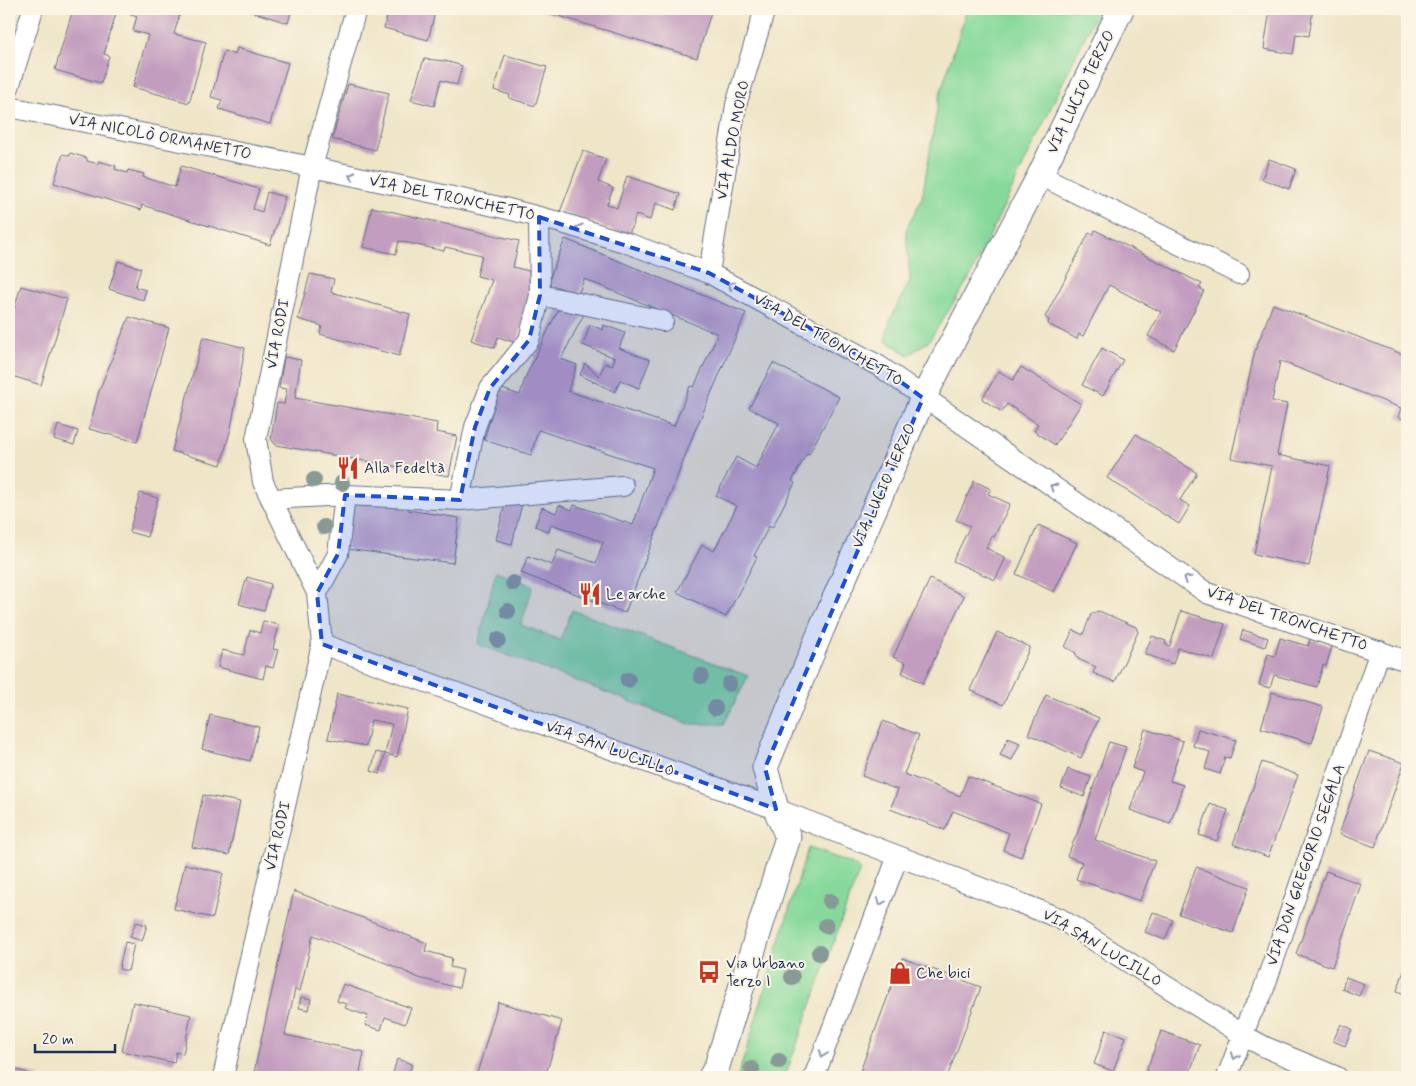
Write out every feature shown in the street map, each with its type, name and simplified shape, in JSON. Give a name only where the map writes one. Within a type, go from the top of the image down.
[{"type":"street","points":[[9,87],[33,9]]},
{"type":"street","name":"VIA RODI","points":[[223,1077],[322,644],[317,593],[263,482],[256,439],[312,167],[356,9]]},
{"type":"street","name":"VIA ALDO MORO","points":[[709,273],[736,105],[765,9]]},
{"type":"street","name":"VIA LUCIO TERZO","points":[[711,1077],[717,1066],[788,837],[776,809],[764,768],[822,628],[923,398],[1040,175],[1121,9]]},
{"type":"street","name":"VIA NICOLÒ ORMANETTO","points":[[9,107],[312,167]]},
{"type":"street","name":"VIA DEL TRONCHETTO","points":[[312,167],[539,217],[627,243],[709,273],[879,366],[1207,593],[1407,661]]},
{"type":"street","points":[[1040,175],[1239,274]]},
{"type":"street","points":[[460,500],[475,428],[490,388],[529,340],[540,295],[539,217]]},
{"type":"street","points":[[540,295],[664,321]]},
{"type":"street","points":[[271,499],[345,495],[460,500],[623,486]]},
{"type":"street","points":[[317,593],[338,554],[345,495]]},
{"type":"street","name":"VIA SAN LUCILLO","points":[[322,644],[776,809],[1059,918],[1243,1035],[1265,1047],[1337,1077]]},
{"type":"street","name":"VIA DON GREGORIO SEGALA","points":[[1227,1077],[1243,1035],[1262,994],[1380,651]]},
{"type":"street","points":[[814,1077],[898,856]]},
{"type":"highlighted area","points":[[539,217],[709,273],[879,366],[923,398],[765,768],[776,809],[322,644],[317,593],[338,554],[345,495],[460,500],[475,427],[490,388],[529,340],[540,295]]},
{"type":"green space","points":[[967,9],[1098,9],[970,277],[929,341],[909,355],[885,340],[890,320],[910,280],[906,230],[922,198],[939,97]]},
{"type":"green space","points":[[496,571],[533,586],[521,625],[560,640],[572,610],[748,676],[724,724],[690,724],[478,644]]},
{"type":"green space","points":[[808,848],[851,863],[860,869],[785,1077],[738,1077]]},
{"type":"building","points":[[73,9],[181,10],[174,34],[206,42],[189,103],[133,87],[148,35],[133,31],[137,16],[117,10],[104,54],[109,56],[101,83],[55,70]]},
{"type":"building","points":[[243,9],[292,9],[288,23]]},
{"type":"building","points":[[389,9],[436,9],[428,40],[384,28]]},
{"type":"building","points":[[536,9],[712,9],[697,58]]},
{"type":"building","points":[[1270,9],[1313,9],[1309,36],[1296,34],[1293,54],[1264,49]]},
{"type":"building","points":[[237,48],[288,63],[270,124],[219,109],[222,100],[211,97],[224,51],[235,55]]},
{"type":"building","points":[[505,55],[547,67],[535,106],[509,98],[510,95],[494,90]]},
{"type":"building","points":[[424,59],[446,61],[462,66],[457,85],[441,80],[434,106],[411,100]]},
{"type":"building","points":[[348,84],[389,93],[375,150],[332,139]]},
{"type":"building","points":[[583,151],[606,159],[598,182],[613,188],[607,204],[617,208],[627,176],[680,194],[675,210],[656,203],[650,220],[636,215],[628,237],[585,219],[584,221],[560,212]]},
{"type":"building","points":[[70,153],[87,158],[87,161],[98,164],[98,161],[116,166],[115,169],[127,173],[128,170],[144,174],[143,177],[175,187],[181,166],[259,189],[253,209],[262,212],[267,192],[285,197],[270,245],[142,205],[141,210],[54,183],[63,154],[70,156]]},
{"type":"building","points":[[1269,159],[1296,169],[1289,189],[1262,179]]},
{"type":"building","points":[[372,207],[519,241],[513,267],[529,271],[530,303],[517,343],[498,337],[495,348],[471,340],[492,280],[477,276],[482,255],[445,247],[444,251],[399,241],[396,254],[363,247]]},
{"type":"building","points":[[1095,230],[1202,284],[1199,288],[1204,291],[1174,350],[1148,336],[1161,312],[1109,285],[1083,336],[1079,334],[1077,339],[1048,324],[1049,320],[1045,317],[1089,233],[1093,235]]},
{"type":"building","points":[[565,239],[746,313],[694,433],[625,613],[521,573],[528,556],[552,565],[558,550],[596,563],[603,542],[551,524],[549,532],[535,526],[542,507],[556,513],[559,505],[572,510],[574,505],[633,525],[653,468],[538,430],[531,455],[484,440],[499,388],[520,395],[525,378],[559,308],[584,314],[561,359],[577,365],[568,391],[674,426],[690,386],[694,387],[718,334],[584,279],[578,295],[548,283]]},
{"type":"building","points":[[118,261],[141,268],[135,287],[146,290],[143,300],[109,289]]},
{"type":"building","points":[[310,274],[334,279],[331,292],[410,314],[399,356],[320,334],[322,326],[298,319]]},
{"type":"building","points":[[21,286],[67,299],[41,385],[9,375],[9,326]]},
{"type":"building","points":[[1273,304],[1407,356],[1407,421],[1398,417],[1401,408],[1280,361],[1272,401],[1287,404],[1277,455],[1330,466],[1309,566],[1254,554],[1272,466],[1231,458],[1255,351]]},
{"type":"building","points":[[129,317],[169,328],[137,442],[89,429],[99,391]]},
{"type":"building","points":[[590,325],[603,330],[604,325],[625,333],[619,348],[650,360],[639,388],[620,380],[615,392],[580,375],[585,363],[599,376],[605,363],[612,366],[615,358],[583,345]]},
{"type":"building","points":[[203,337],[245,348],[231,428],[221,465],[172,451]]},
{"type":"building","points":[[1102,348],[1123,360],[1103,396],[1082,385]]},
{"type":"building","points":[[284,357],[301,360],[295,398],[437,423],[436,432],[457,436],[449,476],[276,445],[271,439],[277,403],[284,404],[287,389],[279,388]]},
{"type":"building","points":[[773,363],[839,397],[809,454],[807,453],[792,481],[795,483],[772,528],[769,526],[754,556],[757,557],[726,617],[677,592],[702,545],[714,551],[737,506],[716,496],[736,457],[756,468],[779,423],[749,408]]},
{"type":"building","points":[[1021,367],[1081,404],[1055,445],[1034,431],[1038,424],[1007,404],[1002,412],[982,399],[999,371],[1013,380]]},
{"type":"building","points":[[58,425],[78,431],[74,445],[54,439]]},
{"type":"building","points":[[1136,434],[1197,473],[1180,500],[1190,506],[1179,524],[1107,478]]},
{"type":"building","points":[[974,481],[991,489],[988,494],[1010,504],[994,537],[991,536],[986,548],[1006,558],[995,580],[953,561],[970,526],[956,520]]},
{"type":"building","points":[[140,493],[158,498],[147,537],[129,532]]},
{"type":"building","points":[[352,498],[408,505],[408,510],[459,518],[453,563],[346,549]]},
{"type":"building","points":[[506,500],[522,504],[512,544],[496,540]]},
{"type":"building","points":[[1038,525],[1077,543],[1054,592],[1016,574]]},
{"type":"building","points":[[247,577],[271,584],[264,611],[239,604]]},
{"type":"building","points":[[930,579],[964,596],[923,683],[902,673],[906,663],[893,657]]},
{"type":"building","points":[[1099,611],[1136,627],[1138,632],[1115,682],[1093,673],[1096,667],[1078,659],[1075,652],[1065,647],[1073,630],[1083,635],[1091,614]]},
{"type":"building","points":[[1181,611],[1225,624],[1214,659],[1178,648],[1173,664],[1145,654],[1152,636],[1166,641],[1165,644],[1170,646]]},
{"type":"building","points":[[263,621],[279,625],[273,649],[278,650],[273,668],[266,666],[263,679],[218,667],[222,650],[244,655],[250,630],[260,633]]},
{"type":"building","points":[[1243,630],[1268,638],[1265,647],[1240,639]]},
{"type":"building","points":[[997,632],[1030,647],[1003,705],[970,690]]},
{"type":"building","points":[[1280,638],[1308,646],[1310,639],[1332,646],[1326,666],[1323,665],[1317,687],[1274,675],[1270,688],[1259,685],[1268,654],[1275,656]]},
{"type":"building","points":[[1272,692],[1323,707],[1312,743],[1261,728]]},
{"type":"building","points":[[337,694],[408,709],[397,757],[385,754],[392,724],[371,720],[366,746],[328,739]]},
{"type":"building","points":[[1046,695],[1099,718],[1081,758],[1028,734]]},
{"type":"building","points":[[210,715],[259,727],[250,761],[202,749]]},
{"type":"building","points":[[883,721],[919,735],[904,774],[960,796],[968,776],[1041,804],[1021,857],[1003,850],[1009,833],[953,811],[945,830],[890,809],[898,790],[862,776]]},
{"type":"building","points":[[1145,729],[1183,741],[1170,781],[1183,785],[1170,824],[1130,810],[1143,772],[1132,768]]},
{"type":"building","points":[[1198,729],[1236,740],[1230,758],[1225,757],[1220,774],[1205,769],[1210,752],[1193,746]]},
{"type":"building","points":[[1008,738],[1020,743],[1012,760],[1000,755]]},
{"type":"building","points":[[1109,742],[1126,747],[1095,840],[1155,861],[1140,901],[1076,879],[1082,862],[1067,856],[1077,834]]},
{"type":"building","points":[[1369,751],[1404,763],[1375,847],[1339,834]]},
{"type":"building","points":[[376,752],[385,754],[380,774],[371,771]]},
{"type":"building","points":[[1262,762],[1298,775],[1268,857],[1233,844]]},
{"type":"building","points":[[1068,769],[1091,777],[1084,797],[1061,788]]},
{"type":"building","points":[[203,795],[240,802],[229,855],[192,847]]},
{"type":"building","points":[[1210,804],[1228,810],[1217,841],[1199,835]]},
{"type":"building","points":[[185,864],[223,873],[213,918],[174,909]]},
{"type":"building","points":[[1196,867],[1249,887],[1233,933],[1179,914]]},
{"type":"building","points":[[1326,871],[1361,884],[1332,967],[1296,954]]},
{"type":"building","points":[[294,891],[427,943],[425,951],[452,958],[450,967],[463,970],[459,988],[419,978],[391,965],[313,935],[300,991],[295,989],[285,1035],[364,1052],[359,1077],[253,1077]]},
{"type":"building","points":[[1153,912],[1173,920],[1165,940],[1145,932]]},
{"type":"building","points":[[136,922],[147,925],[142,941],[130,937]]},
{"type":"building","points":[[125,942],[134,944],[128,971],[119,969]]},
{"type":"building","points":[[902,958],[981,987],[947,1077],[858,1077]]},
{"type":"building","points":[[1407,962],[1407,995],[1397,991]]},
{"type":"building","points":[[1346,977],[1364,984],[1359,996],[1342,989]]},
{"type":"building","points":[[343,984],[411,1008],[405,1024],[385,1017],[381,1030],[365,1025],[368,1016],[345,1008],[347,1004],[337,1001]]},
{"type":"building","points":[[301,997],[311,999],[309,1010],[299,1008]]},
{"type":"building","points":[[133,1002],[191,1015],[183,1054],[176,1052],[174,1063],[122,1051]]},
{"type":"building","points":[[498,1002],[562,1021],[545,1077],[476,1077]]},
{"type":"building","points":[[1341,1024],[1352,1029],[1345,1046],[1333,1041]]},
{"type":"building","points":[[1106,1030],[1126,1037],[1113,1071],[1094,1064]]},
{"type":"building","points":[[1161,1031],[1200,1045],[1188,1077],[1144,1077]]},
{"type":"building","points":[[397,1059],[412,1064],[408,1077],[392,1077]]},
{"type":"building","points":[[9,1067],[40,1077],[9,1077]]},
{"type":"place","name":"Alla Fedeltà","points":[[348,468]]},
{"type":"place","name":"Le arche","points":[[590,594]]},
{"type":"place","name":"Via Urbano Terzo I","points":[[709,972]]},
{"type":"place","name":"Che bici","points":[[900,973]]}]
